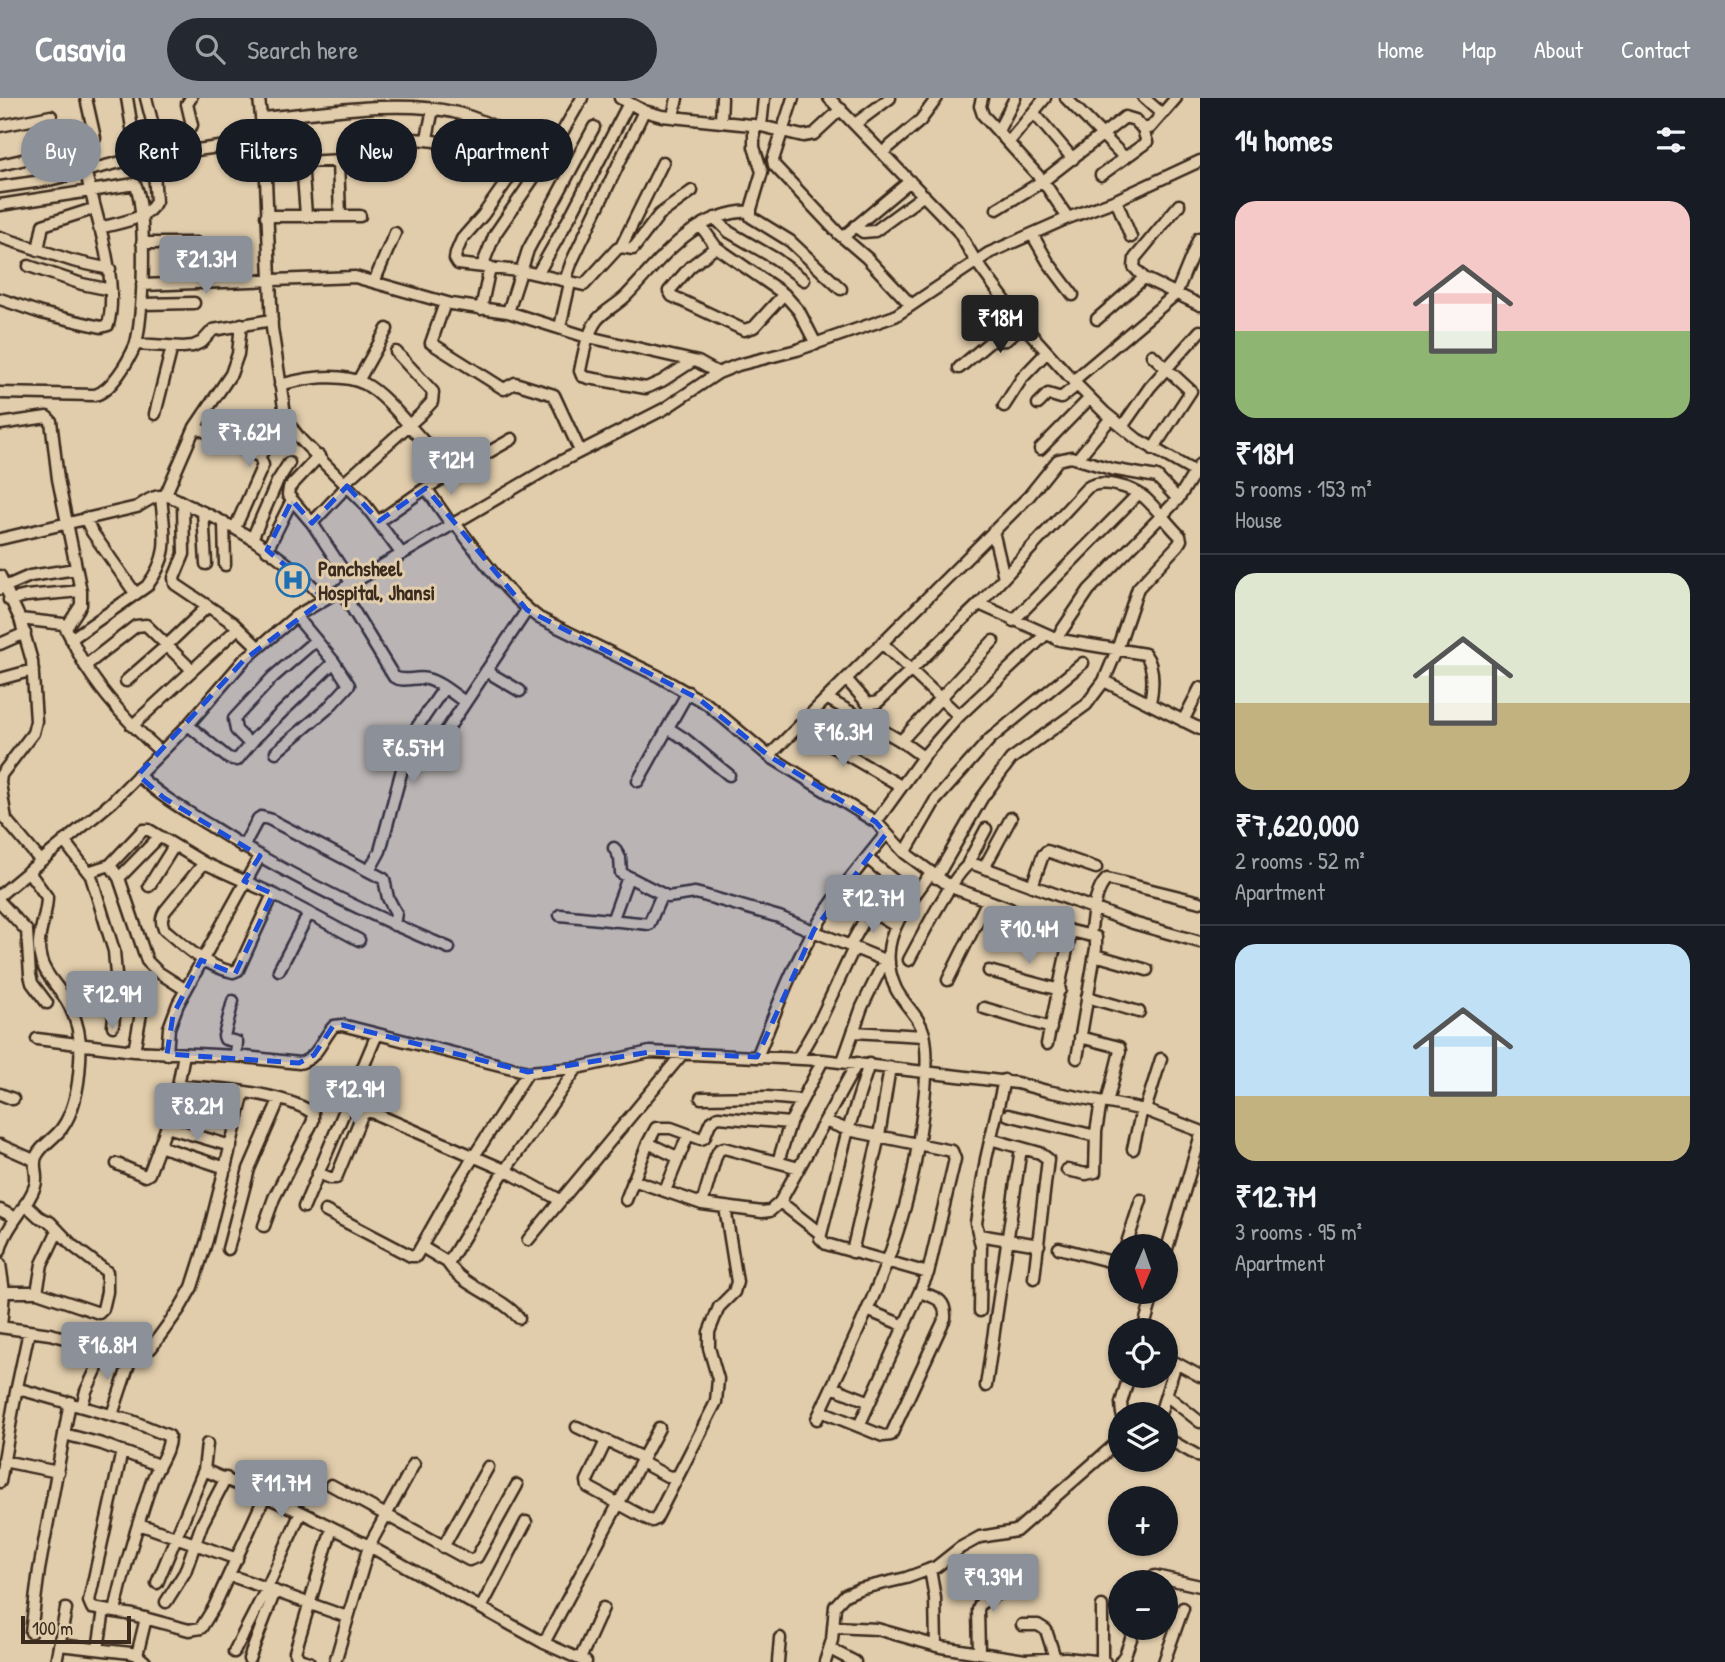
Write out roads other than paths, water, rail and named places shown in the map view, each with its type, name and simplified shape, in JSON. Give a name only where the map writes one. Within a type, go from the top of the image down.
[{"type":"street","points":[[86,98],[91,119]]},
{"type":"street","points":[[127,98],[131,119]]},
{"type":"street","points":[[146,98],[151,119]]},
{"type":"street","points":[[191,98],[187,104],[191,119]]},
{"type":"street","points":[[260,98],[261,118],[361,109],[433,108],[475,119]]},
{"type":"street","points":[[481,309],[486,267],[495,234],[548,157],[582,98]]},
{"type":"street","points":[[673,117],[677,98]]},
{"type":"street","points":[[721,122],[722,98]]},
{"type":"street","points":[[764,98],[754,147],[762,172],[750,211],[751,217],[790,241],[841,289]]},
{"type":"street","points":[[793,98],[774,165],[911,305]]},
{"type":"street","points":[[829,98],[958,231],[975,260],[1023,325],[1075,383],[1122,427],[1153,449],[1199,471],[1178,499],[1089,590],[1056,639]]},
{"type":"street","points":[[855,124],[890,98]]},
{"type":"street","points":[[882,153],[920,121],[937,98]]},
{"type":"street","points":[[982,98],[980,109],[1043,181],[1068,218]]},
{"type":"street","points":[[998,131],[1015,98]]},
{"type":"street","points":[[1008,143],[1045,98]]},
{"type":"street","points":[[1066,98],[1125,157]]},
{"type":"street","points":[[1144,98],[1163,114]]},
{"type":"street","points":[[1101,175],[1147,142],[1144,133],[1176,98]]},
{"type":"street","points":[[538,273],[572,213],[624,100],[644,111],[673,117],[758,125],[803,136],[814,134],[841,109]]},
{"type":"street","points":[[427,138],[433,108]]},
{"type":"street","points":[[560,327],[572,261],[644,111]]},
{"type":"street","points":[[1034,113],[1073,159]]},
{"type":"street","points":[[0,126],[51,116]]},
{"type":"street","points":[[997,209],[1043,181],[1125,117],[1130,117],[1146,130]]},
{"type":"street","points":[[508,312],[533,239],[594,127]]},
{"type":"street","points":[[417,139],[431,139]]},
{"type":"street","points":[[0,165],[21,161]]},
{"type":"street","points":[[0,895],[112,802],[188,725],[230,675],[258,647],[296,616],[580,451],[664,409],[718,373],[816,344],[895,316],[975,260],[1200,161]]},
{"type":"street","points":[[506,182],[458,246],[455,259],[458,264],[538,273],[567,282],[586,284],[621,247],[663,162]]},
{"type":"street","points":[[842,237],[910,181]]},
{"type":"street","points":[[0,187],[35,182]]},
{"type":"street","points":[[0,299],[41,313],[106,328],[110,320],[110,270],[86,182]]},
{"type":"street","points":[[99,228],[140,216],[155,206],[155,182]]},
{"type":"street","points":[[265,182],[272,320],[286,421],[379,521],[401,553]]},
{"type":"street","points":[[304,182],[306,215]]},
{"type":"street","points":[[339,182],[340,216]]},
{"type":"street","points":[[0,205],[135,184],[138,190],[142,243],[142,304],[136,344],[105,390],[99,394],[0,393]]},
{"type":"street","points":[[621,247],[633,249],[659,215],[692,191]]},
{"type":"street","points":[[855,226],[863,232],[875,232],[924,195]]},
{"type":"street","points":[[1116,200],[1132,237]]},
{"type":"street","points":[[1179,205],[1135,258],[1134,267],[1144,278],[1200,305]]},
{"type":"street","points":[[38,250],[43,225],[93,209]]},
{"type":"street","points":[[693,361],[646,388],[589,378],[582,376],[580,371],[589,337],[597,320],[621,301],[663,254],[676,242],[715,218],[724,214],[750,211]]},
{"type":"street","points":[[266,216],[360,216]]},
{"type":"street","points":[[715,218],[729,232],[776,260],[804,281]]},
{"type":"street","points":[[701,226],[716,247],[765,278],[784,294],[799,311],[816,344]]},
{"type":"street","points":[[374,282],[395,233]]},
{"type":"street","points":[[1032,234],[1048,262],[1073,295]]},
{"type":"street","points":[[0,237],[110,270]]},
{"type":"street","points":[[1038,404],[1048,394],[1061,398],[1176,294],[1199,238]]},
{"type":"street","points":[[142,243],[196,243]]},
{"type":"street","points":[[716,247],[690,267],[670,291],[672,296],[744,330],[754,327],[784,294]]},
{"type":"street","points":[[29,266],[82,284],[111,290]]},
{"type":"street","points":[[142,285],[208,281],[269,282],[347,276],[445,303],[508,312],[589,337],[693,361],[718,373]]},
{"type":"street","points":[[1097,319],[1144,278]]},
{"type":"street","points":[[142,304],[194,303]]},
{"type":"street","points":[[445,303],[431,343],[504,389],[516,383],[554,395],[580,451]]},
{"type":"street","points":[[136,344],[193,346],[202,342],[213,330],[272,320]]},
{"type":"street","points":[[71,639],[148,586],[164,558],[163,496],[195,427],[231,374],[238,354],[241,324]]},
{"type":"street","points":[[959,368],[992,341],[1006,340],[1023,325]]},
{"type":"street","points":[[358,381],[387,329]]},
{"type":"street","points":[[1122,427],[1150,387],[1200,331]]},
{"type":"street","points":[[155,414],[173,347]]},
{"type":"street","points":[[312,523],[345,484],[432,402],[434,396],[426,383],[396,352]]},
{"type":"street","points":[[1004,406],[1022,378],[1047,352]]},
{"type":"street","points":[[1152,355],[1191,391],[1153,449]]},
{"type":"street","points":[[280,385],[319,377],[358,381],[379,394],[427,445]]},
{"type":"street","points":[[1040,449],[1090,398]]},
{"type":"street","points":[[0,424],[50,418],[58,479],[81,591],[80,605],[66,628]]},
{"type":"street","points":[[1077,458],[1111,418]]},
{"type":"street","points":[[259,455],[286,421]]},
{"type":"street","points":[[195,427],[259,455],[263,465],[235,528]]},
{"type":"street","points":[[379,521],[426,488],[512,439]]},
{"type":"street","points":[[319,456],[289,488],[288,495],[312,523],[352,584]]},
{"type":"street","points":[[769,756],[1029,496],[1058,460],[1065,457],[1077,458],[1111,469],[1157,477],[1178,499]]},
{"type":"street","points":[[252,539],[277,482],[289,463]]},
{"type":"street","points":[[843,1062],[862,1007],[887,961],[894,925],[933,876],[982,798],[1011,759],[1086,705],[1104,681],[1138,588],[1181,540],[1180,536],[1147,500],[1138,494],[1104,483],[1090,485],[979,604],[874,704],[866,702],[847,680]]},
{"type":"street","points":[[426,488],[492,572],[527,610],[708,704],[769,756],[876,822],[905,853],[951,887],[1071,932],[1097,938],[1077,1058]]},
{"type":"street","points":[[1013,621],[1138,494]]},
{"type":"street","points":[[0,540],[137,507],[151,498],[163,496],[235,528],[301,573],[325,599]]},
{"type":"street","points":[[267,550],[292,500]]},
{"type":"street","points":[[183,503],[184,554],[174,582],[238,628],[258,647]]},
{"type":"street","points":[[203,512],[206,564]]},
{"type":"street","points":[[85,518],[135,593]]},
{"type":"street","points":[[224,522],[226,565]]},
{"type":"street","points":[[993,531],[1004,577]]},
{"type":"street","points":[[40,860],[3,816],[0,778],[2,771],[30,739],[35,728],[33,670],[25,633],[1,584],[30,576],[76,569]]},
{"type":"street","points":[[341,590],[394,677],[401,680],[426,678],[465,702]]},
{"type":"street","points":[[9,600],[81,591]]},
{"type":"street","points":[[979,604],[1056,639],[1147,656],[1153,685],[1150,704]]},
{"type":"street","points":[[125,681],[208,606]]},
{"type":"street","points":[[439,741],[527,610]]},
{"type":"street","points":[[276,752],[349,688],[348,681],[296,616]]},
{"type":"street","points":[[20,619],[59,623],[66,628],[85,666],[132,726],[161,752]]},
{"type":"street","points":[[85,666],[139,625],[146,625],[191,669]]},
{"type":"street","points":[[132,726],[238,628]]},
{"type":"street","points":[[0,644],[25,633]]},
{"type":"street","points":[[876,822],[923,757],[959,716],[1045,635]]},
{"type":"street","points":[[250,744],[236,730],[234,719],[273,677],[316,640]]},
{"type":"street","points":[[901,741],[993,641]]},
{"type":"street","points":[[883,644],[959,716]]},
{"type":"street","points":[[188,725],[232,760],[241,758],[250,744],[334,662]]},
{"type":"street","points":[[905,853],[935,801],[990,739],[1083,663]]},
{"type":"street","points":[[0,679],[33,670]]},
{"type":"street","points":[[486,671],[520,691]]},
{"type":"street","points":[[1104,681],[1200,729]]},
{"type":"street","points":[[369,871],[380,851],[411,736],[444,688]]},
{"type":"street","points":[[1183,721],[1200,688]]},
{"type":"street","points":[[638,781],[688,692]]},
{"type":"street","points":[[828,699],[901,741],[923,757]]},
{"type":"street","points":[[799,727],[901,786]]},
{"type":"street","points":[[668,728],[729,775]]},
{"type":"street","points":[[138,775],[164,798],[243,847],[394,925],[449,948]]},
{"type":"street","points":[[243,847],[258,819],[265,817],[385,881],[388,898],[397,913],[394,925]]},
{"type":"street","points":[[984,868],[1011,818]]},
{"type":"street","points":[[909,960],[986,829]]},
{"type":"street","points":[[88,872],[110,865],[141,831],[149,830],[204,863],[273,894],[359,940]]},
{"type":"street","points":[[757,1056],[814,930],[843,888],[887,834]]},
{"type":"street","points":[[120,878],[159,836]]},
{"type":"street","points":[[64,841],[88,872],[114,951],[117,987],[113,1026]]},
{"type":"street","points":[[149,886],[174,846]]},
{"type":"street","points":[[614,848],[620,858],[621,873],[662,894],[673,898],[695,893],[779,917],[887,961],[896,988],[918,1019],[924,1036],[925,1072],[918,1144],[900,1225],[888,1263],[819,1415],[859,1426],[883,1437],[891,1435],[945,1318],[945,1305],[920,1292]]},
{"type":"street","points":[[1032,886],[1043,855],[1047,851],[1096,867]]},
{"type":"street","points":[[167,1054],[173,1015],[260,856]]},
{"type":"street","points":[[867,858],[914,897]]},
{"type":"street","points":[[204,863],[162,916],[164,929],[201,960],[228,971],[238,970],[273,894]]},
{"type":"street","points":[[968,863],[1147,928],[1200,942]]},
{"type":"street","points":[[110,865],[120,878],[147,961],[158,972],[186,990]]},
{"type":"street","points":[[0,1251],[1,1238],[35,1186],[34,1160],[37,1153],[63,1127],[67,1119],[77,1085],[81,1043],[77,1021],[70,1005],[41,963],[38,951],[39,929],[47,897],[28,871]]},
{"type":"street","points":[[612,921],[628,877]]},
{"type":"street","points":[[1090,935],[1094,909],[1102,885],[1107,879],[1200,902]]},
{"type":"street","points":[[843,888],[894,925]]},
{"type":"street","points":[[560,915],[649,924],[662,894]]},
{"type":"street","points":[[0,902],[27,931],[32,983],[47,1003]]},
{"type":"street","points":[[948,980],[987,902]]},
{"type":"street","points":[[798,1058],[821,1018],[870,910]]},
{"type":"street","points":[[279,970],[309,913]]},
{"type":"street","points":[[1047,1044],[1071,932]]},
{"type":"street","points":[[1095,955],[1147,970]]},
{"type":"street","points":[[989,971],[1060,990]]},
{"type":"street","points":[[134,1051],[145,992]]},
{"type":"street","points":[[1087,997],[1139,1012]]},
{"type":"street","points":[[233,1001],[225,1039],[237,1042],[236,1056]]},
{"type":"street","points":[[984,1008],[1051,1028]]},
{"type":"street","points":[[37,1039],[134,1051],[236,1056],[299,1063],[308,1061],[314,1055],[334,1026],[342,1025],[528,1072],[577,1069],[636,1054],[682,1053],[798,1058],[1004,1080],[1144,1109],[1200,1131]]},
{"type":"street","points":[[853,1032],[924,1036]]},
{"type":"street","points":[[304,1207],[377,1034]]},
{"type":"street","points":[[1067,1170],[1086,1174],[1095,1172],[1096,1136],[1121,1051],[1119,1047],[1080,1037]]},
{"type":"street","points":[[528,1240],[682,1053]]},
{"type":"street","points":[[117,1164],[148,1176],[167,1127],[179,1086],[184,1055]]},
{"type":"street","points":[[1133,1149],[1160,1059]]},
{"type":"street","points":[[778,1162],[790,1123],[823,1060]]},
{"type":"street","points":[[633,1180],[702,1204],[770,1211],[780,1202],[856,1063]]},
{"type":"street","points":[[869,1064],[848,1129],[821,1234],[822,1242],[928,1273]]},
{"type":"street","points":[[852,1252],[879,1136],[890,1067]]},
{"type":"street","points":[[447,1262],[505,1170],[577,1069]]},
{"type":"street","points":[[325,1211],[411,1256],[416,1256],[473,1156],[528,1072]]},
{"type":"street","points":[[979,1311],[981,1246],[976,1223],[990,1139],[1004,1080]]},
{"type":"street","points":[[179,1086],[244,1092],[310,1110],[314,1116],[274,1198],[264,1226]]},
{"type":"street","points":[[151,1348],[192,1287],[207,1240],[244,1092]]},
{"type":"street","points":[[0,1094],[13,1099]]},
{"type":"street","points":[[701,1098],[767,1097],[801,1100]]},
{"type":"street","points":[[228,1249],[249,1169],[279,1100]]},
{"type":"street","points":[[318,1172],[336,1178],[362,1115],[369,1111],[505,1170],[560,1200]]},
{"type":"street","points":[[1007,1115],[1096,1136]]},
{"type":"street","points":[[626,1200],[648,1143],[653,1132],[659,1127],[671,1128],[701,1139],[704,1138],[710,1123],[718,1116],[790,1123]]},
{"type":"street","points":[[825,1121],[848,1129],[952,1151],[955,1159],[928,1273],[859,1426]]},
{"type":"street","points":[[167,1127],[231,1146]]},
{"type":"street","points":[[665,1192],[688,1135]]},
{"type":"street","points":[[1171,1234],[1200,1138]]},
{"type":"street","points":[[990,1139],[1040,1153],[1048,1159],[1034,1278]]},
{"type":"street","points":[[648,1143],[679,1158]]},
{"type":"street","points":[[0,1144],[34,1160]]},
{"type":"street","points":[[159,1146],[226,1168]]},
{"type":"street","points":[[986,1386],[1021,1148]]},
{"type":"street","points":[[702,1204],[719,1150],[731,1149],[799,1168]]},
{"type":"street","points":[[1130,1234],[1141,1200]]},
{"type":"street","points":[[780,1202],[821,1234]]},
{"type":"street","points":[[4,1292],[37,1292],[99,1313],[103,1309],[109,1284],[107,1272],[73,1246],[50,1222],[39,1217],[25,1204]]},
{"type":"street","points":[[606,1441],[587,1484],[591,1489],[654,1521],[716,1402],[719,1378],[709,1349],[709,1332],[719,1307],[736,1289],[725,1207]]},
{"type":"street","points":[[0,1210],[16,1217]]},
{"type":"street","points":[[37,1292],[42,1264],[58,1230]]},
{"type":"street","points":[[979,1235],[1039,1245]]},
{"type":"street","points":[[422,1247],[447,1262],[457,1275],[519,1318]]},
{"type":"street","points":[[1059,1248],[1108,1261]]},
{"type":"street","points":[[0,1264],[4,1292],[1,1327],[50,1334],[125,1353],[130,1359],[112,1415]]},
{"type":"street","points":[[867,1310],[905,1326]]},
{"type":"street","points":[[0,1482],[29,1331]]},
{"type":"street","points":[[82,1406],[86,1391],[106,1349]]},
{"type":"street","points":[[1164,1402],[1176,1363],[1200,1376]]},
{"type":"street","points":[[832,1387],[870,1402]]},
{"type":"street","points":[[16,1392],[24,1389],[70,1402],[169,1436],[169,1446],[158,1465],[98,1649]]},
{"type":"street","points":[[1166,1395],[1200,1423]]},
{"type":"street","points":[[31,1632],[39,1570],[70,1402]]},
{"type":"street","points":[[577,1427],[669,1477],[678,1476]]},
{"type":"street","points":[[544,1643],[659,1428]]},
{"type":"street","points":[[64,1434],[158,1465]]},
{"type":"street","points":[[156,1583],[204,1470],[207,1444]]},
{"type":"street","points":[[1178,1445],[1200,1457]]},
{"type":"street","points":[[825,1662],[830,1649],[835,1606],[845,1595],[930,1569],[974,1539],[1016,1531],[1108,1450]]},
{"type":"street","points":[[122,1451],[89,1601],[92,1608],[146,1618],[189,1630],[201,1628],[237,1559],[265,1496]]},
{"type":"street","points":[[3,1461],[58,1472]]},
{"type":"street","points":[[335,1662],[369,1546],[414,1464]]},
{"type":"street","points":[[443,1547],[488,1467]]},
{"type":"street","points":[[204,1470],[301,1512],[369,1546],[544,1643],[583,1661],[603,1608]]},
{"type":"street","points":[[166,1602],[185,1572],[195,1543],[226,1478]]},
{"type":"street","points":[[331,1485],[443,1547],[473,1560],[517,1485]]},
{"type":"street","points":[[249,1659],[271,1590],[301,1512]]},
{"type":"street","points":[[481,1608],[526,1522]]},
{"type":"street","points":[[139,1524],[237,1559]]},
{"type":"street","points":[[309,1662],[299,1659],[295,1652],[332,1528]]},
{"type":"street","points":[[930,1569],[935,1598],[936,1646]]},
{"type":"street","points":[[229,1575],[347,1617]]},
{"type":"street","points":[[979,1652],[980,1604],[1018,1581]]},
{"type":"street","points":[[1178,1581],[1200,1586]]},
{"type":"street","points":[[234,1651],[271,1590]]},
{"type":"street","points":[[833,1627],[877,1629],[936,1646],[1025,1660],[1055,1658],[1103,1662],[1102,1606]]},
{"type":"street","points":[[1164,1662],[1183,1608]]},
{"type":"street","points":[[56,1662],[66,1609]]},
{"type":"street","points":[[59,1646],[98,1649],[141,1658],[146,1618]]},
{"type":"street","points":[[1022,1625],[1038,1625],[1046,1630],[1055,1658]]},
{"type":"street","points":[[778,1662],[780,1638]]},
{"type":"street","points":[[1120,1662],[1131,1640]]},
{"type":"street","points":[[830,1649],[855,1662]]},
{"type":"place","name":"Panchsheel Hospital, Jhansi","points":[[293,580]]}]
